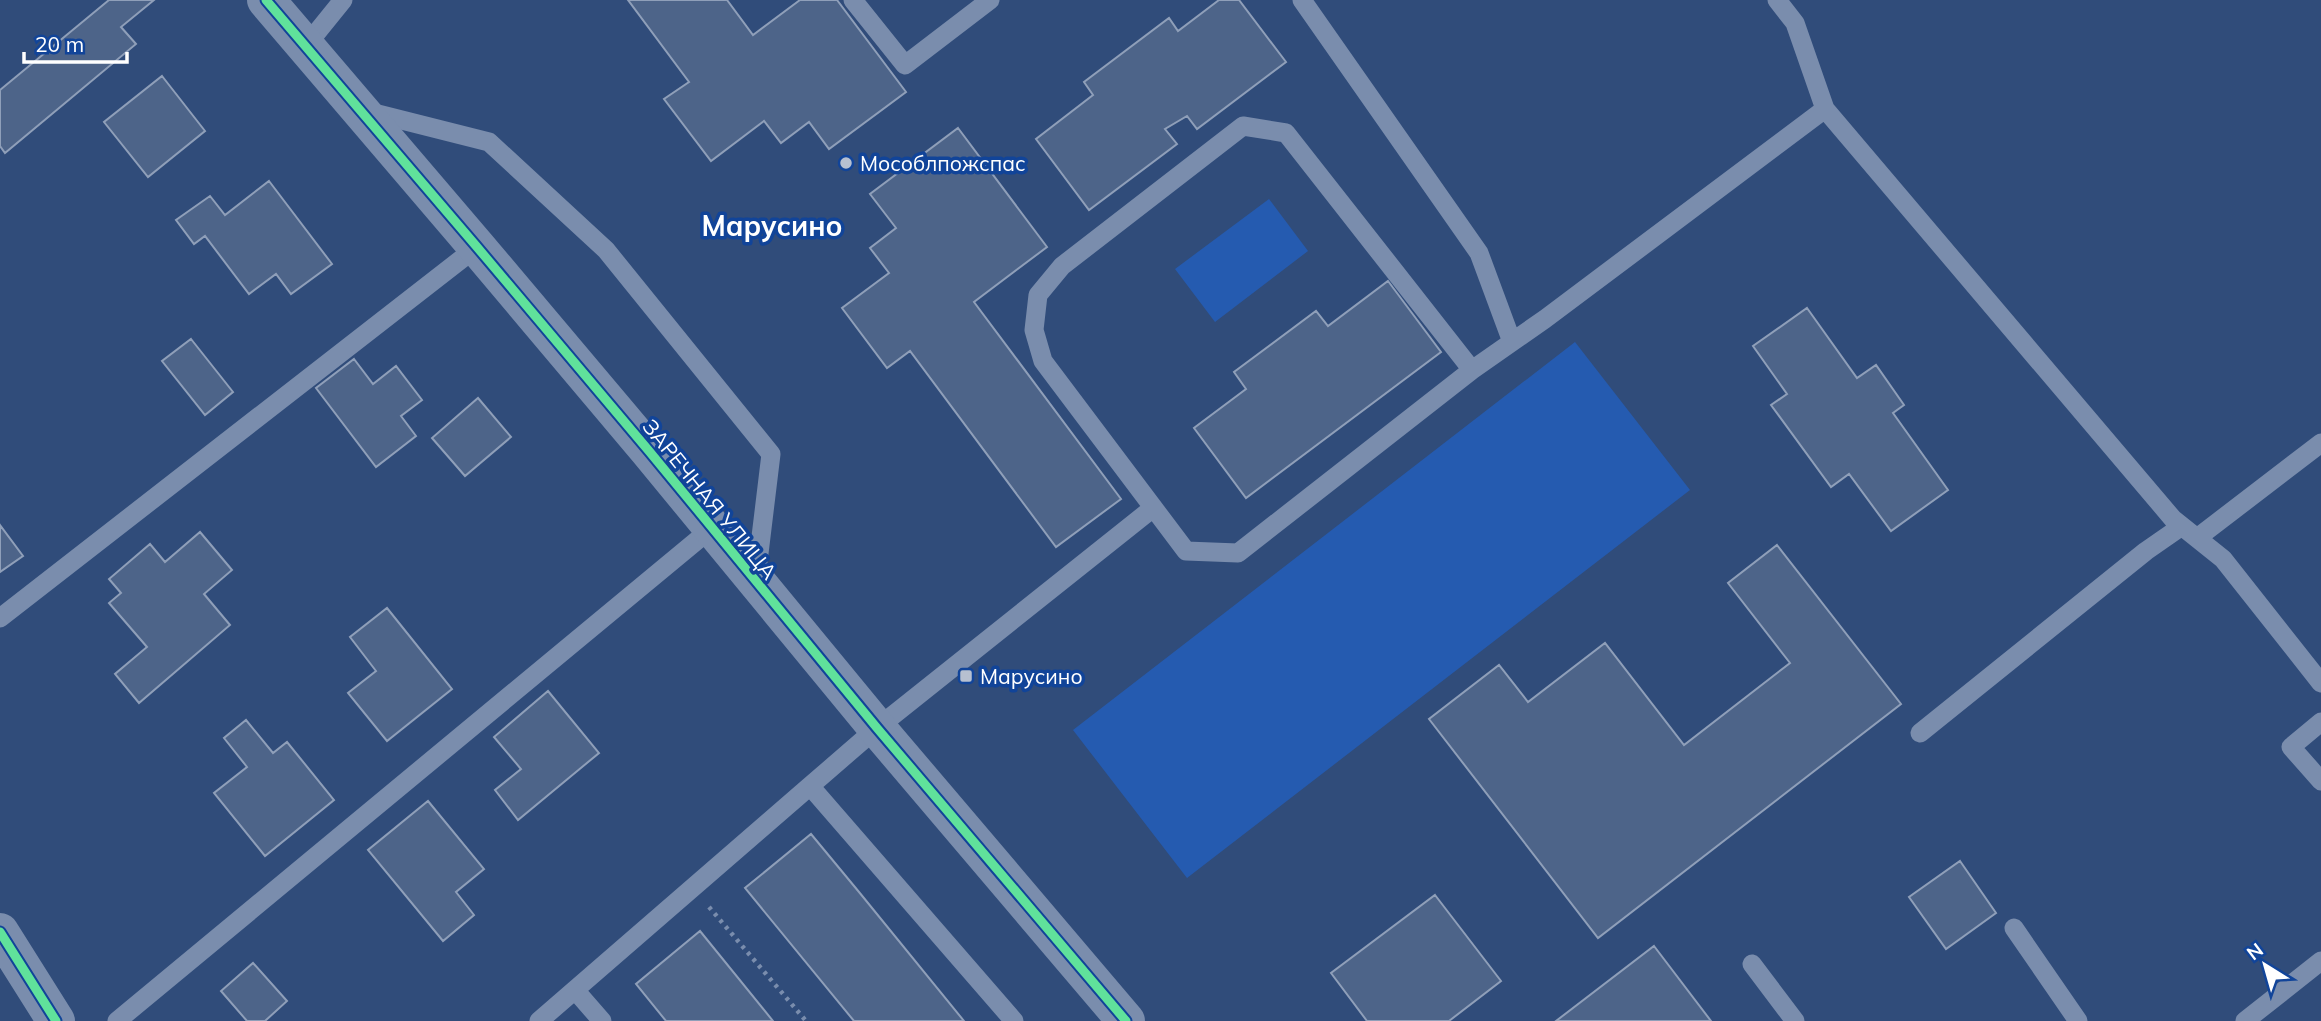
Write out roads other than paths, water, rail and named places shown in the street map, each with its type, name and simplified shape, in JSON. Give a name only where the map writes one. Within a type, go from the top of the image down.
[{"type":"street","name":"ЗАРЕЧНАЯ УЛИЦА","points":[[265,0],[362,110],[712,527],[1117,1018]]},
{"type":"street","points":[[0,932],[56,1021]]},
{"type":"lane","points":[[305,47],[343,0]]},
{"type":"lane","points":[[853,0],[905,65],[990,0]]},
{"type":"lane","points":[[1302,0],[1479,253],[1512,342]]},
{"type":"lane","points":[[1777,0],[1795,23],[1825,109],[2173,519],[2223,559],[2321,683]]},
{"type":"lane","points":[[1472,370],[1286,133],[1243,127],[1062,266],[1038,295],[1034,330],[1043,361],[1186,551],[1238,553],[1472,370],[1825,109]]},
{"type":"lane","points":[[362,110],[489,142],[606,250],[771,454],[756,583]]},
{"type":"lane","points":[[0,618],[477,247]]},
{"type":"lane","points":[[1920,733],[2146,551],[2189,532],[2321,443]]},
{"type":"lane","points":[[539,1021],[877,728],[1153,508]]},
{"type":"lane","points":[[117,1021],[712,527]]},
{"type":"lane","points":[[2321,722],[2291,747],[2321,781]]},
{"type":"lane","points":[[810,786],[1014,1021]]},
{"type":"lane","points":[[2014,928],[2078,1021]]},
{"type":"lane","points":[[2245,1021],[2321,961]]},
{"type":"lane","points":[[1752,964],[1795,1021]]},
{"type":"lane","points":[[575,990],[602,1021]]},
{"type":"place","name":"Мособлпожспас","points":[[846,163]]},
{"type":"place","name":"Марусино","points":[[966,676]]},
{"type":"district","name":"Марусино","points":[[772,225]]}]
